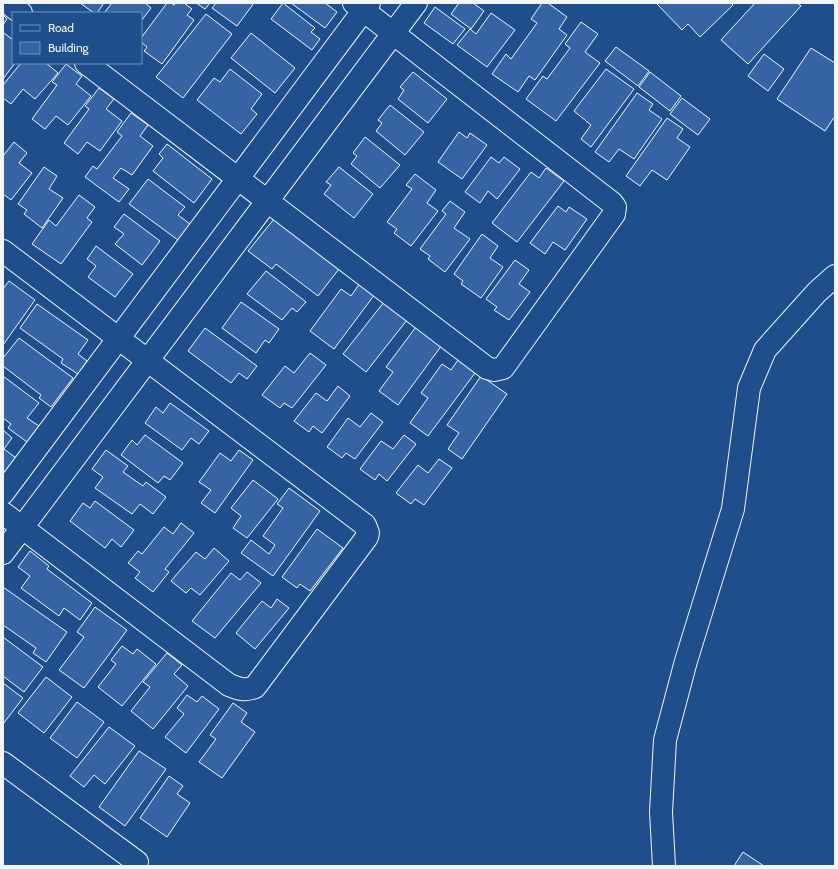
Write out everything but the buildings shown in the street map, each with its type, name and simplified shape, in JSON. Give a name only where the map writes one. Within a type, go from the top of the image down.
[{"type":"street","points":[[10,3],[20,12]]},
{"type":"street","points":[[3,553],[416,3]]},
{"type":"street","points":[[3,493],[238,178],[362,5],[394,34],[612,203],[615,207],[614,214],[503,368],[494,370],[487,368],[238,178],[87,64]]},
{"type":"street","points":[[3,251],[367,528],[368,532],[367,537],[260,681],[255,687],[248,690],[237,689],[229,685],[3,513]]},
{"type":"street","points":[[664,866],[661,812],[665,740],[686,661],[733,509],[749,388],[765,350],[818,292],[835,276]]},
{"type":"street","points":[[3,762],[137,862]]}]
